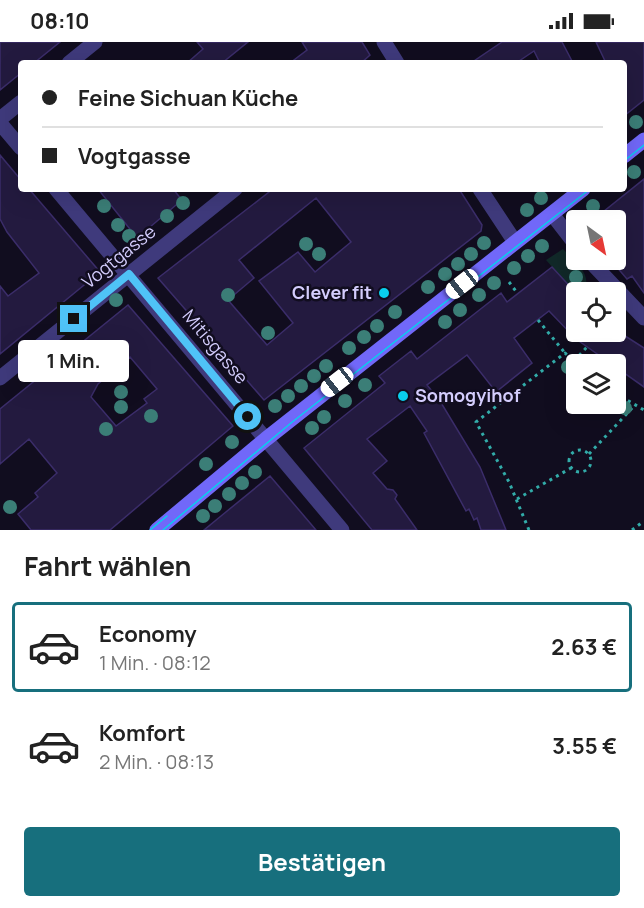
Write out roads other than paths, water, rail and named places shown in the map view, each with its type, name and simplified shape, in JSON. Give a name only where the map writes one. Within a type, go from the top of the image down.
[{"type":"main road","points":[[627,154],[644,140]]},
{"type":"main road","points":[[157,530],[266,439],[579,192]]},
{"type":"street","points":[[73,60],[94,42]]},
{"type":"street","points":[[384,42],[394,60]]},
{"type":"street","points":[[18,105],[0,121],[18,144]]},
{"type":"street","name":"Mitisgasse","points":[[59,192],[342,530]]},
{"type":"street","name":"Vogtgasse","points":[[0,378],[232,192]]},
{"type":"street","points":[[482,192],[515,242]]},
{"type":"street","points":[[552,214],[566,232]]},
{"type":"street","points":[[598,270],[644,318]]},
{"type":"tram line","points":[[627,159],[644,145]]},
{"type":"tram line","points":[[163,530],[291,423],[586,192]]},
{"type":"tram line","points":[[150,530],[167,516]]},
{"type":"place","name":"Clever fit","points":[[384,293]]},
{"type":"place","name":"Somogyihof","points":[[403,396]]}]
